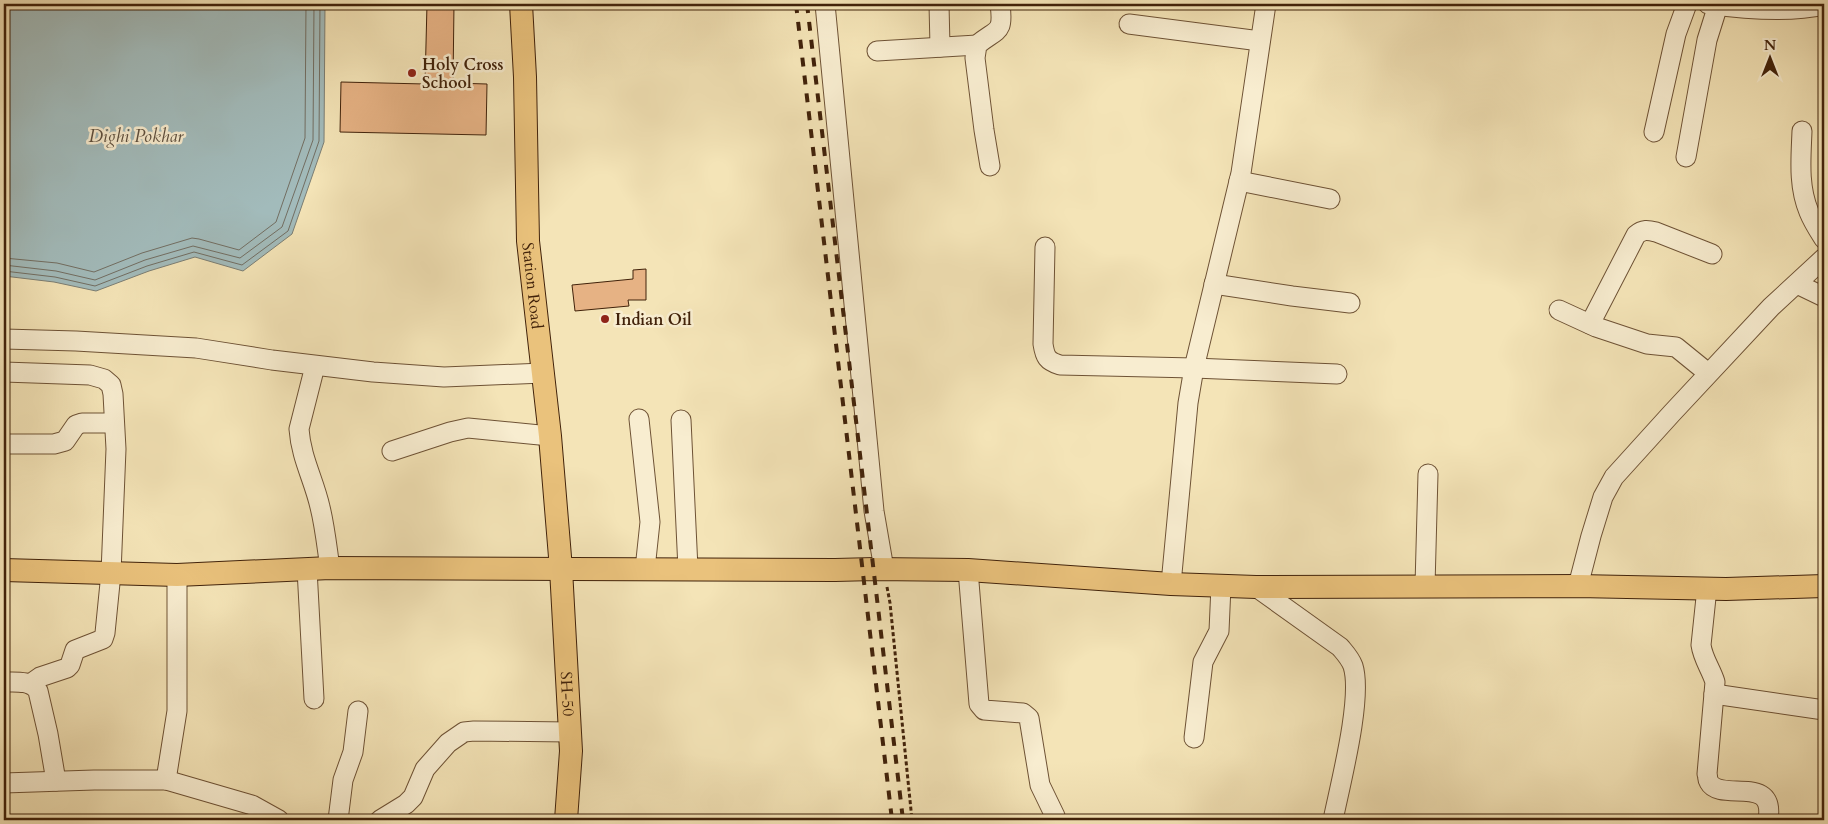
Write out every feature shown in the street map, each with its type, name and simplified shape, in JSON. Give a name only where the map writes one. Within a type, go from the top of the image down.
[{"type":"main road","name":"Station Road","points":[[521,4],[525,77],[528,242],[550,436],[562,569]]},
{"type":"main road","points":[[4,570],[176,576],[330,568],[884,569],[968,570],[1172,584],[1256,587],[1578,586],[1707,588],[1824,586]]},
{"type":"main road","name":"SH-50","points":[[562,569],[571,751],[566,820]]},
{"type":"street","points":[[825,4],[874,511],[884,569]]},
{"type":"street","points":[[940,4],[940,47]]},
{"type":"street","points":[[877,52],[977,45],[985,38],[995,34],[1000,28],[1002,18],[1000,4]]},
{"type":"street","points":[[1172,584],[1188,403],[1194,368],[1239,181],[1266,4]]},
{"type":"street","points":[[1654,132],[1676,34],[1687,4]]},
{"type":"street","points":[[1686,157],[1713,4],[1787,10],[1809,9],[1824,5]]},
{"type":"street","points":[[1128,24],[1260,41]]},
{"type":"street","points":[[977,45],[975,58],[990,166]]},
{"type":"street","points":[[1802,131],[1800,170],[1802,190],[1809,214],[1824,239]]},
{"type":"street","points":[[1239,181],[1330,199]]},
{"type":"street","points":[[1590,324],[1636,235],[1641,231],[1656,232],[1712,254]]},
{"type":"street","points":[[1045,247],[1043,344],[1045,356],[1050,362],[1060,365],[1337,374]]},
{"type":"street","points":[[1578,586],[1603,497],[1614,478],[1708,373],[1771,307],[1824,258]]},
{"type":"street","points":[[1214,284],[1350,303]]},
{"type":"street","points":[[1797,284],[1824,297]]},
{"type":"street","points":[[1559,310],[1590,324],[1647,344],[1676,347],[1708,373]]},
{"type":"street","points":[[4,339],[76,340],[196,348],[315,366],[373,372],[444,376],[543,373]]},
{"type":"street","points":[[315,366],[299,429],[302,452],[320,506],[330,568]]},
{"type":"street","points":[[4,372],[90,375],[104,379],[111,386],[113,394],[116,448],[111,573],[105,633],[102,638],[75,650],[70,665],[67,668],[40,677],[30,684]]},
{"type":"street","points":[[639,419],[650,522],[645,569]]},
{"type":"street","points":[[681,420],[688,569]]},
{"type":"street","points":[[4,444],[54,444],[65,441],[76,425],[82,423],[114,423]]},
{"type":"street","points":[[392,451],[468,428],[550,436]]},
{"type":"street","points":[[1424,586],[1428,474]]},
{"type":"street","points":[[307,569],[314,700]]},
{"type":"street","points":[[968,570],[979,704],[984,710],[1023,713],[1029,718],[1040,785],[1056,816],[1055,820]]},
{"type":"street","points":[[166,780],[176,711],[176,576]]},
{"type":"street","points":[[1194,738],[1203,662],[1219,631],[1221,586]]},
{"type":"street","points":[[1256,587],[1340,647],[1349,657],[1353,668],[1355,680],[1353,714],[1333,820]]},
{"type":"street","points":[[1707,588],[1701,645],[1702,655],[1712,670],[1715,682],[1707,774],[1709,782],[1715,788],[1762,795],[1768,802],[1768,820]]},
{"type":"street","points":[[4,682],[30,684],[35,686],[38,691],[56,781]]},
{"type":"street","points":[[1714,694],[1824,710]]},
{"type":"street","points":[[338,820],[342,780],[352,752],[358,711]]},
{"type":"street","points":[[380,820],[400,814],[413,797],[425,769],[448,743],[464,732],[570,732]]},
{"type":"street","points":[[4,783],[166,780],[252,805],[280,820]]},
{"type":"path","points":[[884,569],[890,603],[912,820]]},
{"type":"water","name":"Dighi Pokhar","points":[[4,4],[325,4],[324,142],[292,234],[243,271],[195,257],[149,271],[96,291],[54,282],[4,276]]},
{"type":"building","points":[[427,4],[454,4],[453,83],[487,84],[486,135],[340,132],[341,82],[425,84]]},
{"type":"building","points":[[646,269],[646,300],[628,300],[629,306],[575,311],[572,285],[633,279],[633,270]]},
{"type":"railway","points":[[796,4],[892,820]]},
{"type":"railway","points":[[807,4],[903,820]]},
{"type":"place","name":"Holy Cross School","points":[[412,73]]},
{"type":"place","name":"Indian Oil","points":[[605,319]]}]
